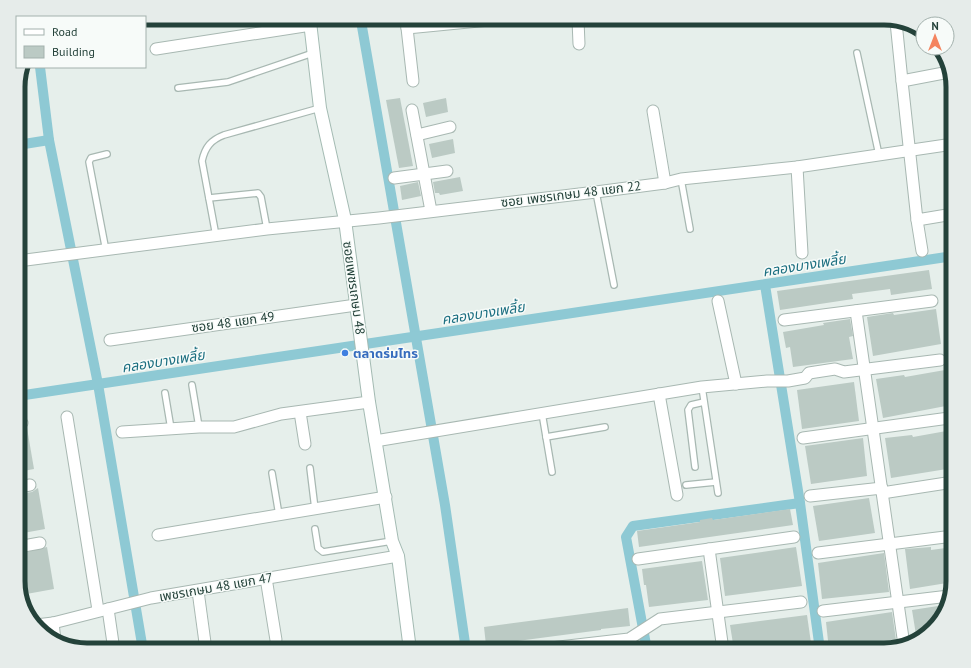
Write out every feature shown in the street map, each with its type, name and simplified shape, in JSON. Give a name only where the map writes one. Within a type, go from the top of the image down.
[{"type":"street","points":[[156,49],[304,25]]},
{"type":"street","name":"ซอยเพชรเกษม 48","points":[[310,25],[320,108],[345,220],[369,402],[386,497],[392,541],[398,556],[409,643]]},
{"type":"street","points":[[407,25],[413,81]]},
{"type":"street","points":[[578,25],[579,44]]},
{"type":"street","points":[[896,27],[909,151],[922,251]]},
{"type":"street","points":[[902,81],[944,73]]},
{"type":"street","points":[[412,110],[431,210]]},
{"type":"street","points":[[653,111],[665,183]]},
{"type":"street","points":[[416,135],[450,127]]},
{"type":"street","name":"ซอย เพชรเกษม 48 แยก 22","points":[[25,260],[106,251],[267,229],[345,220],[379,218],[431,210],[596,192],[665,183],[680,178],[797,167],[946,145]]},
{"type":"street","points":[[797,167],[802,253]]},
{"type":"street","points":[[394,178],[447,171]]},
{"type":"street","points":[[917,220],[946,215]]},
{"type":"street","points":[[718,301],[736,384]]},
{"type":"street","points":[[784,320],[932,301]]},
{"type":"street","name":"ซอย 48 แยก 49","points":[[110,340],[356,305]]},
{"type":"street","points":[[856,311],[903,640]]},
{"type":"street","points":[[375,441],[542,412],[702,387],[767,381],[788,381],[805,378],[809,373],[835,369],[844,372],[940,360]]},
{"type":"street","points":[[659,394],[677,496]]},
{"type":"street","points":[[122,432],[199,427],[234,427],[274,416],[369,402]]},
{"type":"street","points":[[300,412],[305,444]]},
{"type":"street","points":[[67,417],[103,610],[112,643]]},
{"type":"street","points":[[803,438],[946,418]]},
{"type":"street","points":[[810,496],[946,483]]},
{"type":"street","points":[[25,486],[30,485]]},
{"type":"street","points":[[158,535],[386,497]]},
{"type":"street","points":[[638,559],[794,537]]},
{"type":"street","points":[[818,553],[946,537]]},
{"type":"street","points":[[25,546],[40,543]]},
{"type":"street","points":[[709,549],[722,643]]},
{"type":"street","name":"เพชรเกษม 48 แยก 47","points":[[42,624],[53,623],[151,598],[398,556]]},
{"type":"street","points":[[266,578],[276,640]]},
{"type":"street","points":[[198,591],[205,643]]},
{"type":"street","points":[[823,611],[944,597]]},
{"type":"street","points":[[603,643],[629,639],[660,619],[801,602]]},
{"type":"street","points":[[53,623],[54,634]]},
{"type":"lane","points":[[178,88],[228,82],[313,53]]},
{"type":"lane","points":[[857,53],[879,156]]},
{"type":"lane","points":[[216,236],[202,161],[211,142],[224,135],[320,108]]},
{"type":"lane","points":[[106,251],[89,162],[91,158],[108,154]]},
{"type":"lane","points":[[680,178],[690,229]]},
{"type":"lane","points":[[596,192],[614,284]]},
{"type":"lane","points":[[209,198],[258,193],[261,197],[267,229]]},
{"type":"lane","points":[[192,385],[199,427]]},
{"type":"lane","points":[[702,387],[718,492]]},
{"type":"lane","points":[[165,393],[172,429]]},
{"type":"lane","points":[[695,467],[688,410],[691,405],[704,402]]},
{"type":"lane","points":[[542,412],[552,472]]},
{"type":"lane","points":[[546,437],[605,427]]},
{"type":"lane","points":[[310,468],[315,510]]},
{"type":"lane","points":[[272,473],[279,515]]},
{"type":"lane","points":[[686,485],[716,482]]},
{"type":"lane","points":[[315,529],[318,548],[323,552],[392,541]]},
{"type":"building","points":[[400,98],[413,166],[399,168],[386,100]]},
{"type":"building","points":[[446,98],[448,112],[426,117],[423,103]]},
{"type":"building","points":[[453,139],[455,153],[432,158],[429,144]]},
{"type":"building","points":[[460,177],[463,191],[440,195],[439,193],[435,193],[433,182]]},
{"type":"building","points":[[418,182],[421,196],[402,200],[400,186]]},
{"type":"building","points":[[929,270],[932,289],[891,295],[890,289],[852,294],[853,299],[780,310],[777,291]]},
{"type":"building","points":[[936,309],[941,344],[873,356],[867,317]]},
{"type":"building","points":[[850,319],[853,336],[849,337],[853,359],[793,367],[790,347],[786,348],[783,332],[824,325],[823,323]]},
{"type":"building","points":[[945,370],[946,406],[883,418],[876,379],[904,375],[905,377]]},
{"type":"building","points":[[854,382],[859,421],[802,429],[797,390]]},
{"type":"building","points":[[25,428],[27,428],[34,469],[25,471]]},
{"type":"building","points":[[946,431],[946,469],[891,478],[885,438],[912,435],[913,437]]},
{"type":"building","points":[[863,438],[867,476],[811,484],[805,446]]},
{"type":"building","points":[[38,488],[45,529],[25,533],[25,493],[32,492]]},
{"type":"building","points":[[869,498],[875,533],[819,541],[813,506]]},
{"type":"building","points":[[790,509],[793,525],[639,547],[637,531],[700,522],[700,520],[712,518],[713,520]]},
{"type":"building","points":[[47,547],[54,589],[26,594],[25,552]]},
{"type":"building","points":[[796,547],[802,586],[725,596],[720,558]]},
{"type":"building","points":[[931,547],[931,550],[946,548],[946,583],[910,589],[905,549]]},
{"type":"building","points":[[884,553],[889,592],[822,599],[818,563]]},
{"type":"building","points":[[702,561],[708,600],[649,607],[642,569]]},
{"type":"building","points":[[938,606],[940,609],[931,622],[916,635],[912,610]]},
{"type":"building","points":[[628,608],[630,626],[501,643],[486,643],[484,627]]},
{"type":"building","points":[[892,612],[896,642],[828,643],[826,622]]},
{"type":"building","points":[[807,615],[811,643],[733,643],[730,625]]},
{"type":"waterway","name":"คลองบางเพลี้ย","points":[[362,25],[445,505],[465,643]]},
{"type":"waterway","points":[[40,68],[49,140],[98,384],[142,643]]},
{"type":"waterway","points":[[25,144],[49,140]]},
{"type":"waterway","name":"คลองบางเพลี้ย","points":[[25,395],[946,257]]},
{"type":"waterway","points":[[765,285],[800,503],[819,643]]},
{"type":"waterway","points":[[646,643],[626,537],[633,526],[800,503]]},
{"type":"place","name":"ตลาดร่มไทร","points":[[345,353]]}]
